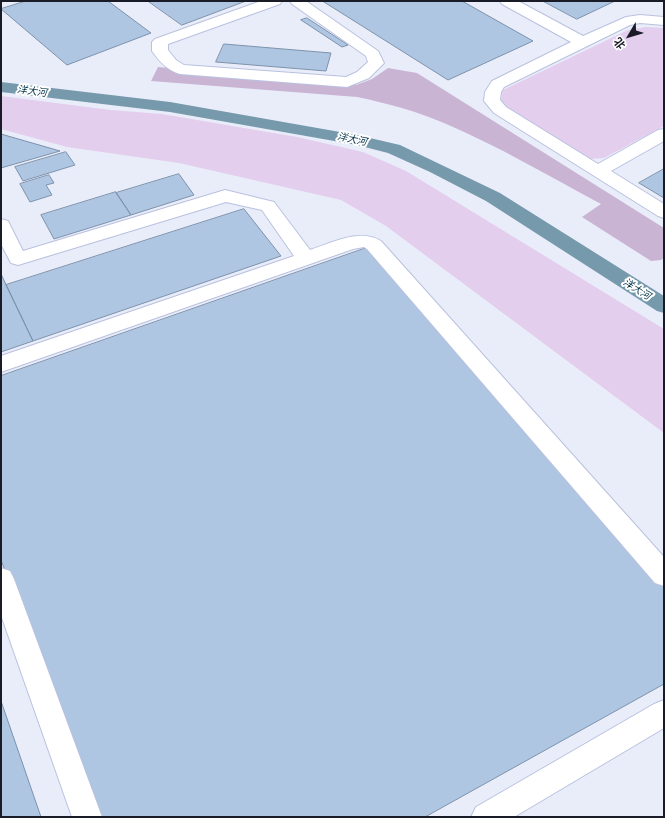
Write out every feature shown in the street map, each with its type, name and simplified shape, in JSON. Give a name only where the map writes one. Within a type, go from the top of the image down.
[{"type":"lane","points":[[275,1],[160,42],[160,51],[171,64],[180,69],[347,82],[360,78],[368,73],[376,63],[373,54],[297,1]]},
{"type":"lane","points":[[507,1],[582,42]]},
{"type":"lane","points":[[664,21],[640,19],[626,21],[498,84],[493,92],[492,101],[500,110],[664,212]]},
{"type":"lane","points":[[598,171],[664,134]]},
{"type":"lane","points":[[1,225],[18,259],[225,196],[268,206],[306,259]]},
{"type":"lane","points":[[1,364],[306,259],[357,242],[367,241],[374,245],[664,575]]},
{"type":"lane","points":[[1,579],[87,817]]},
{"type":"lane","points":[[486,817],[514,810],[664,713]]},
{"type":"shaded area","points":[[646,27],[664,28],[664,126],[604,158],[590,159],[583,157],[507,112],[503,106],[501,99],[503,90],[628,30]]},
{"type":"shaded area","points":[[158,67],[356,85],[372,79],[388,68],[417,73],[664,228],[664,258],[661,260],[651,261],[582,217],[601,204],[504,151],[423,115],[357,97],[151,81]]},
{"type":"shaded area","points":[[1,96],[111,110],[162,114],[297,137],[363,152],[406,171],[664,329],[664,433],[386,226],[341,200],[179,163],[67,147],[1,129]]},
{"type":"building","points":[[26,1],[108,1],[151,33],[67,65],[1,9]]},
{"type":"building","points":[[148,1],[246,1],[182,25]]},
{"type":"building","points":[[462,1],[533,41],[448,80],[324,2]]},
{"type":"building","points":[[543,1],[615,1],[577,19]]},
{"type":"building","points":[[307,18],[348,45],[342,47],[301,20]]},
{"type":"building","points":[[224,44],[331,53],[326,71],[216,62]]},
{"type":"building","points":[[1,134],[60,151],[1,168]]},
{"type":"building","points":[[66,152],[75,165],[23,181],[15,167]]},
{"type":"building","points":[[664,169],[664,198],[639,183]]},
{"type":"building","points":[[179,174],[194,195],[131,215],[116,193]]},
{"type":"building","points":[[49,175],[54,183],[46,185],[52,195],[30,202],[20,184]]},
{"type":"building","points":[[116,192],[131,215],[54,239],[41,215]]},
{"type":"building","points":[[244,209],[281,256],[33,341],[6,285]]},
{"type":"building","points":[[372,246],[664,586],[664,684],[425,817],[98,817],[1,560],[1,376]]},
{"type":"building","points":[[1,274],[33,341],[1,352]]},
{"type":"building","points":[[1,701],[41,817],[1,817]]},
{"type":"waterway","name":"洋大河","points":[[1,87],[170,107],[357,140],[394,149],[436,168],[493,197],[664,306]]}]
